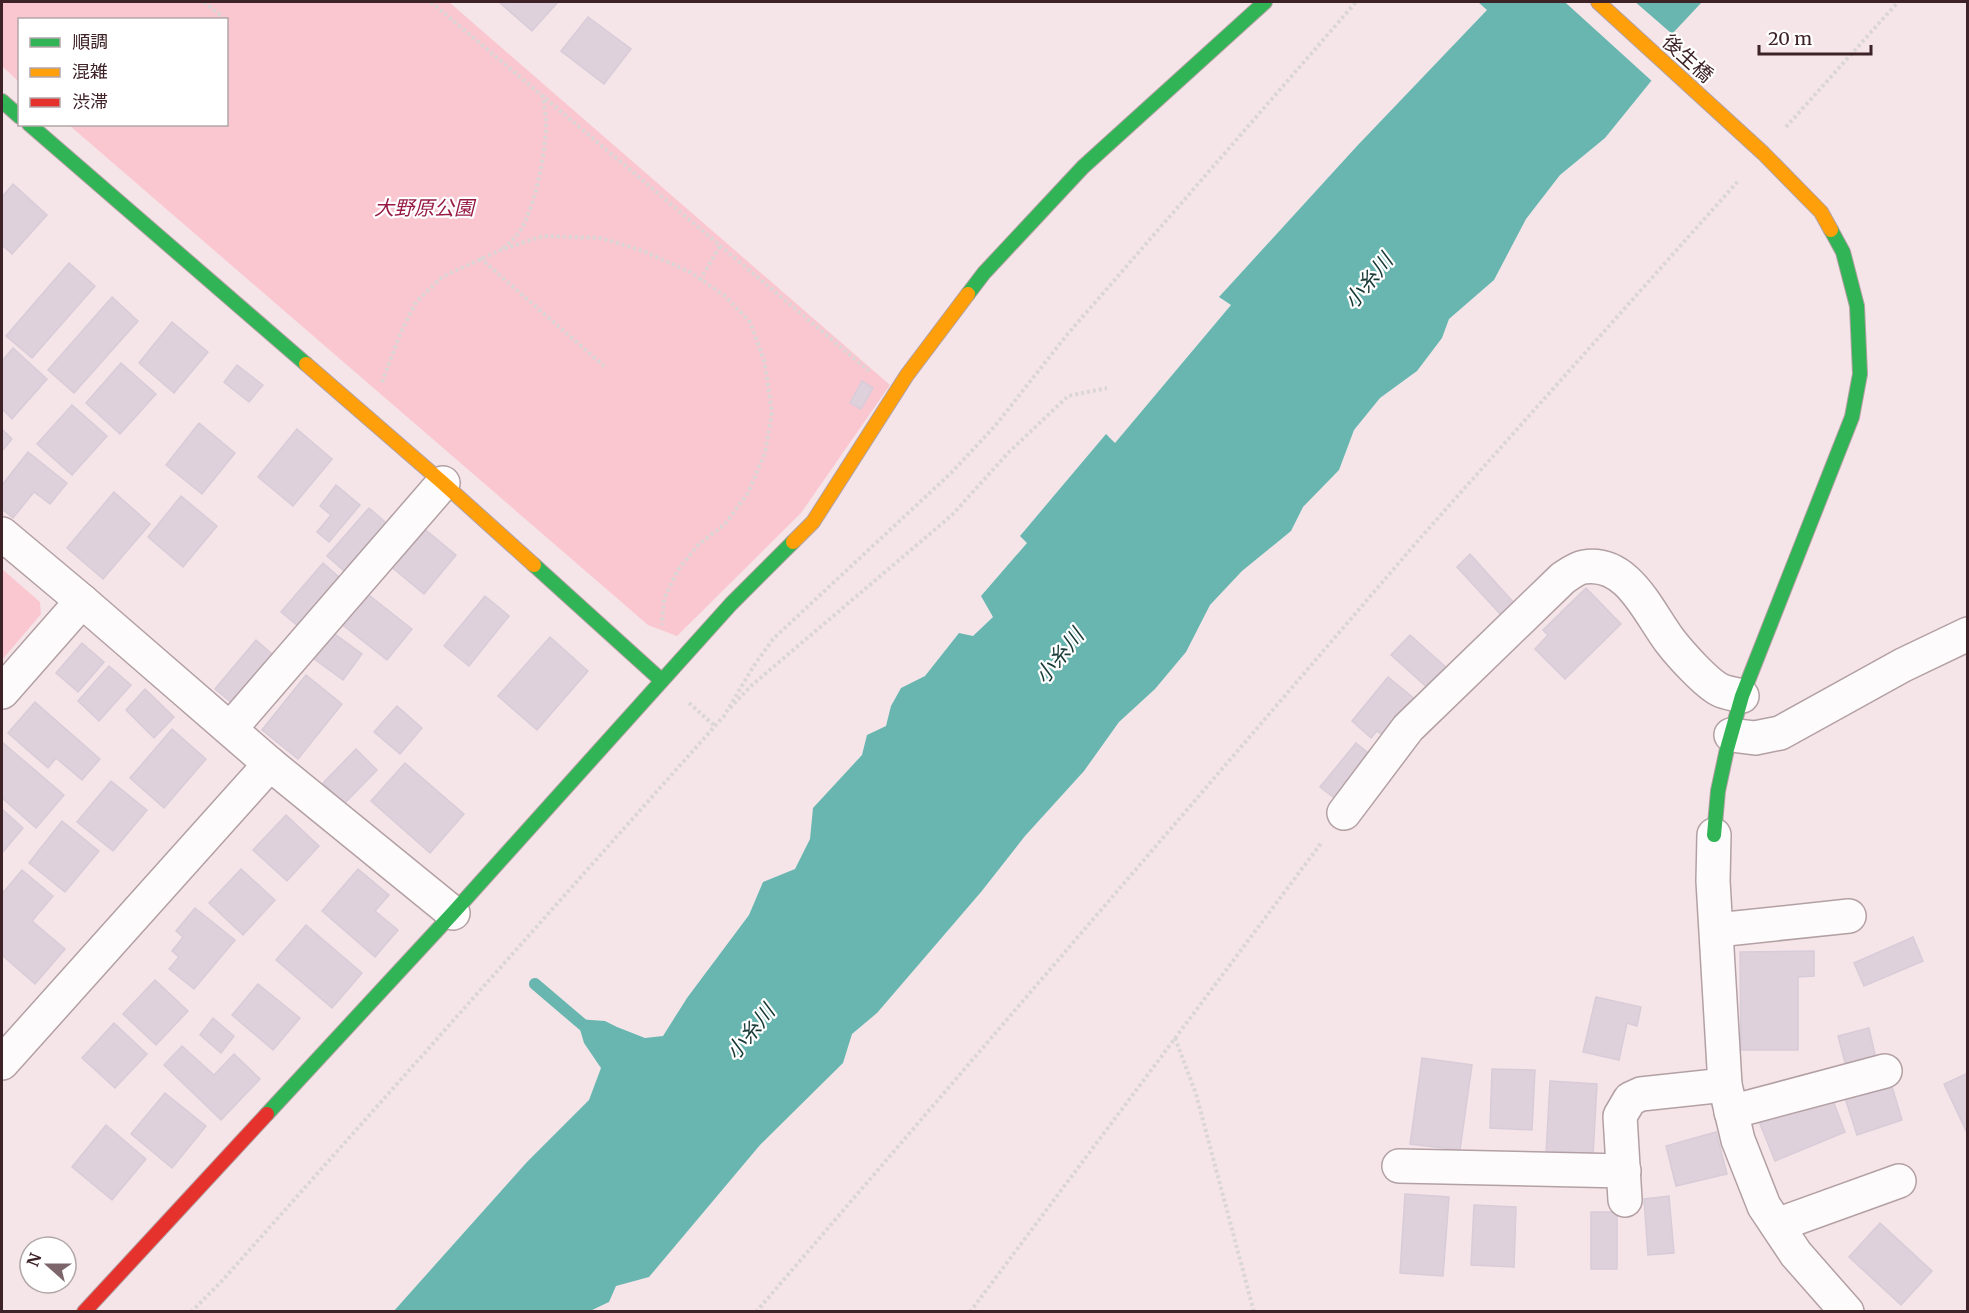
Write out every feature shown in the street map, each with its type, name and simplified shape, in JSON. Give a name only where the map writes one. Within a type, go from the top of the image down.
[{"type":"street","points":[[84,1311],[453,913],[731,604],[813,522],[907,375],[984,273],[1075,176],[1265,2]]},
{"type":"street","name":"後生橋","points":[[1598,2],[1758,148],[1821,212],[1843,252],[1857,306],[1860,374],[1852,417],[1742,696],[1718,791],[1714,835]]},
{"type":"street","points":[[2,101],[18,115]]},
{"type":"street","points":[[31,126],[443,483],[661,680]]},
{"type":"street","points":[[230,729],[443,483]]},
{"type":"street","points":[[2,534],[270,764],[453,913]]},
{"type":"street","points":[[1344,813],[1408,728],[1563,578],[1581,567],[1601,567],[1616,573],[1632,585],[1671,642],[1700,673],[1720,690],[1742,696]]},
{"type":"street","points":[[2,692],[82,601]]},
{"type":"street","points":[[1731,735],[1755,738],[1780,733],[1903,665],[1968,634]]},
{"type":"street","points":[[2,1063],[270,764]]},
{"type":"street","points":[[1714,835],[1713,881],[1728,1099],[1738,1140],[1764,1206],[1796,1254],[1847,1311]]},
{"type":"street","points":[[1717,930],[1849,916]]},
{"type":"street","points":[[1399,1166],[1624,1185],[1620,1116],[1630,1099],[1641,1094],[1728,1099],[1885,1071]]},
{"type":"street","points":[[1777,1225],[1899,1181]]},
{"type":"path","points":[[204,2],[224,18]]},
{"type":"path","points":[[431,2],[896,392]]},
{"type":"path","points":[[724,716],[753,667],[773,639],[951,473],[995,426],[1073,327],[1356,2]]},
{"type":"path","points":[[756,1311],[1758,148],[1898,2]]},
{"type":"path","points":[[503,249],[518,234],[529,213],[539,175],[546,120],[543,95]]},
{"type":"path","points":[[380,388],[401,332],[416,302],[442,278],[480,258],[543,237],[601,238],[643,251],[690,272],[725,296],[750,322],[764,360],[772,412],[765,453],[748,493],[725,524],[699,545],[678,570],[664,599],[662,631]]},
{"type":"path","points":[[700,280],[720,246]]},
{"type":"path","points":[[480,258],[604,366]]},
{"type":"path","points":[[191,1311],[252,1246],[752,685],[952,515],[1008,453],[1068,396],[1107,388]]},
{"type":"path","points":[[970,1311],[1344,813]]},
{"type":"path","points":[[1174,1037],[1196,1094],[1254,1311]]},
{"type":"green space","name":"大野原公園","points":[[2,2],[449,2],[890,385],[801,513],[677,636],[648,625],[70,126],[228,126],[228,18],[18,18],[18,81],[2,66]]},
{"type":"green space","points":[[2,569],[40,602],[41,614],[2,660]]},
{"type":"water","name":"小糸川","points":[[1478,2],[1565,2],[1652,80],[1605,138],[1560,175],[1526,219],[1494,280],[1449,319],[1442,338],[1417,371],[1380,398],[1354,430],[1339,470],[1303,507],[1291,531],[1242,571],[1210,605],[1186,652],[1155,689],[1119,722],[1084,771],[1025,836],[981,892],[877,1013],[852,1034],[843,1063],[760,1145],[649,1277],[616,1286],[609,1302],[590,1311],[393,1312],[527,1162],[589,1100],[601,1068],[584,1043],[577,1019],[605,1021],[645,1038],[663,1036],[687,998],[749,915],[763,882],[795,869],[810,839],[813,808],[862,755],[867,735],[886,726],[891,706],[901,688],[925,676],[959,633],[973,636],[993,617],[981,596],[1027,543],[1020,536],[1106,434],[1115,443],[1231,305],[1219,297],[1357,146],[1487,10]]},
{"type":"water","points":[[1635,2],[1702,2],[1672,34]]},
{"type":"pier","points":[[1565,2],[1569,2],[1654,78],[1654,83]]},
{"type":"pier","points":[[1632,2],[1635,2],[1674,36],[1670,36]]},
{"type":"building","points":[[499,2],[558,2],[532,31]]},
{"type":"building","points":[[588,17],[631,49],[604,84],[561,51]]},
{"type":"building","points":[[13,184],[47,215],[12,254],[2,245],[2,197]]},
{"type":"building","points":[[69,263],[95,286],[32,358],[6,336]]},
{"type":"building","points":[[112,297],[138,321],[74,393],[48,370]]},
{"type":"building","points":[[172,322],[208,352],[174,393],[139,363]]},
{"type":"building","points":[[13,348],[47,379],[12,419],[2,409],[2,361]]},
{"type":"building","points":[[121,363],[156,394],[120,434],[86,403]]},
{"type":"building","points":[[237,365],[263,385],[249,402],[224,382]]},
{"type":"building","points":[[862,381],[873,388],[861,409],[850,403]]},
{"type":"building","points":[[72,405],[107,436],[72,475],[37,444]]},
{"type":"building","points":[[199,423],[235,453],[202,494],[166,465]]},
{"type":"building","points":[[2,429],[12,439],[2,451]]},
{"type":"building","points":[[297,429],[332,459],[293,506],[258,477]]},
{"type":"building","points":[[28,452],[67,483],[50,504],[34,492],[13,518],[2,509],[2,485]]},
{"type":"building","points":[[336,485],[360,505],[329,542],[317,532],[331,515],[320,506]]},
{"type":"building","points":[[114,492],[150,524],[103,579],[67,548]]},
{"type":"building","points":[[181,496],[217,526],[183,567],[148,537]]},
{"type":"building","points":[[369,508],[392,528],[350,576],[327,556]]},
{"type":"building","points":[[421,526],[456,555],[424,594],[389,565]]},
{"type":"building","points":[[1470,554],[1514,603],[1501,615],[1457,567]]},
{"type":"building","points":[[323,563],[346,583],[304,631],[281,612]]},
{"type":"building","points":[[1586,588],[1621,624],[1565,679],[1535,649],[1548,635],[1543,630]]},
{"type":"building","points":[[365,592],[412,629],[387,660],[340,623]]},
{"type":"building","points":[[485,596],[509,616],[469,666],[444,646]]},
{"type":"building","points":[[332,632],[362,654],[343,680],[313,658]]},
{"type":"building","points":[[1410,635],[1448,669],[1430,690],[1391,655]]},
{"type":"building","points":[[550,637],[588,671],[537,730],[498,696]]},
{"type":"building","points":[[256,640],[279,660],[238,708],[215,689]]},
{"type":"building","points":[[82,643],[104,662],[78,692],[56,673]]},
{"type":"building","points":[[109,666],[131,685],[99,721],[78,701]]},
{"type":"building","points":[[306,675],[342,704],[298,759],[262,730]]},
{"type":"building","points":[[1388,677],[1421,704],[1390,741],[1377,731],[1371,738],[1352,721]]},
{"type":"building","points":[[145,689],[174,717],[154,738],[126,710]]},
{"type":"building","points":[[35,702],[100,759],[82,780],[56,758],[48,768],[8,733]]},
{"type":"building","points":[[397,706],[422,728],[400,754],[374,732]]},
{"type":"building","points":[[172,729],[206,759],[164,808],[130,778]]},
{"type":"building","points":[[2,742],[64,795],[36,828],[2,798]]},
{"type":"building","points":[[1356,743],[1377,760],[1342,804],[1320,787]]},
{"type":"building","points":[[356,749],[377,770],[344,804],[323,783]]},
{"type":"building","points":[[405,763],[464,814],[430,853],[371,801]]},
{"type":"building","points":[[111,781],[147,810],[113,851],[77,822]]},
{"type":"building","points":[[2,809],[23,828],[2,853]]},
{"type":"building","points":[[286,815],[319,846],[287,881],[253,850]]},
{"type":"building","points":[[62,821],[99,851],[65,892],[29,863]]},
{"type":"building","points":[[241,869],[275,900],[243,935],[209,903]]},
{"type":"building","points":[[358,869],[389,895],[375,911],[398,930],[375,957],[322,911]]},
{"type":"building","points":[[22,870],[53,896],[32,921],[65,949],[35,984],[2,955],[2,894]]},
{"type":"building","points":[[195,908],[235,940],[194,989],[169,969],[179,957],[172,951],[183,937],[176,931]]},
{"type":"building","points":[[306,925],[362,973],[332,1008],[276,960]]},
{"type":"building","points":[[1913,937],[1923,961],[1864,986],[1854,963]]},
{"type":"building","points":[[1814,951],[1814,976],[1798,977],[1798,1050],[1741,1050],[1740,952]]},
{"type":"building","points":[[155,980],[188,1011],[156,1045],[123,1014]]},
{"type":"building","points":[[258,984],[300,1018],[273,1050],[232,1015]]},
{"type":"building","points":[[1596,997],[1641,1007],[1637,1026],[1627,1023],[1619,1060],[1583,1052]]},
{"type":"building","points":[[213,1018],[234,1036],[221,1053],[200,1035]]},
{"type":"building","points":[[114,1023],[147,1054],[115,1088],[82,1058]]},
{"type":"building","points":[[1869,1028],[1877,1063],[1847,1070],[1838,1036]]},
{"type":"building","points":[[182,1046],[214,1075],[234,1054],[260,1079],[221,1120],[164,1065]]},
{"type":"building","points":[[1422,1058],[1472,1065],[1460,1150],[1410,1144]]},
{"type":"building","points":[[1492,1069],[1535,1070],[1532,1130],[1490,1128]]},
{"type":"building","points":[[1968,1073],[1968,1135],[1944,1084]]},
{"type":"building","points":[[1890,1080],[1902,1120],[1857,1135],[1844,1095]]},
{"type":"building","points":[[1550,1081],[1597,1084],[1593,1156],[1546,1154]]},
{"type":"building","points":[[1829,1090],[1845,1132],[1775,1161],[1758,1119]]},
{"type":"building","points":[[165,1093],[206,1126],[172,1168],[131,1134]]},
{"type":"building","points":[[106,1125],[146,1159],[112,1200],[72,1167]]},
{"type":"building","points":[[1716,1132],[1727,1174],[1676,1186],[1666,1146]]},
{"type":"building","points":[[1405,1194],[1449,1197],[1443,1276],[1400,1273]]},
{"type":"building","points":[[1669,1196],[1674,1253],[1648,1255],[1644,1199]]},
{"type":"building","points":[[1474,1205],[1516,1207],[1514,1267],[1471,1265]]},
{"type":"building","points":[[1591,1212],[1617,1212],[1617,1269],[1591,1269]]},
{"type":"building","points":[[1880,1223],[1932,1271],[1901,1305],[1849,1257]]},
{"type":"waterway","points":[[535,984],[589,1030]]},
{"type":"traffic: fast","points":[[968,294],[984,273],[1083,167],[1265,2]]},
{"type":"traffic: fast","points":[[2,101],[18,115]]},
{"type":"traffic: fast","points":[[31,126],[306,364]]},
{"type":"traffic: fast","points":[[1714,835],[1718,791],[1742,696],[1852,417],[1860,374],[1857,306],[1843,252],[1831,230]]},
{"type":"traffic: fast","points":[[267,1114],[453,913],[731,604],[793,542]]},
{"type":"traffic: fast","points":[[534,565],[661,680]]},
{"type":"traffic: slow","points":[[1598,2],[1763,153],[1821,212],[1831,230]]},
{"type":"traffic: slow","points":[[793,542],[813,522],[907,375],[968,294]]},
{"type":"traffic: slow","points":[[306,364],[534,565]]},
{"type":"traffic: jam","points":[[84,1312],[267,1114]]}]
